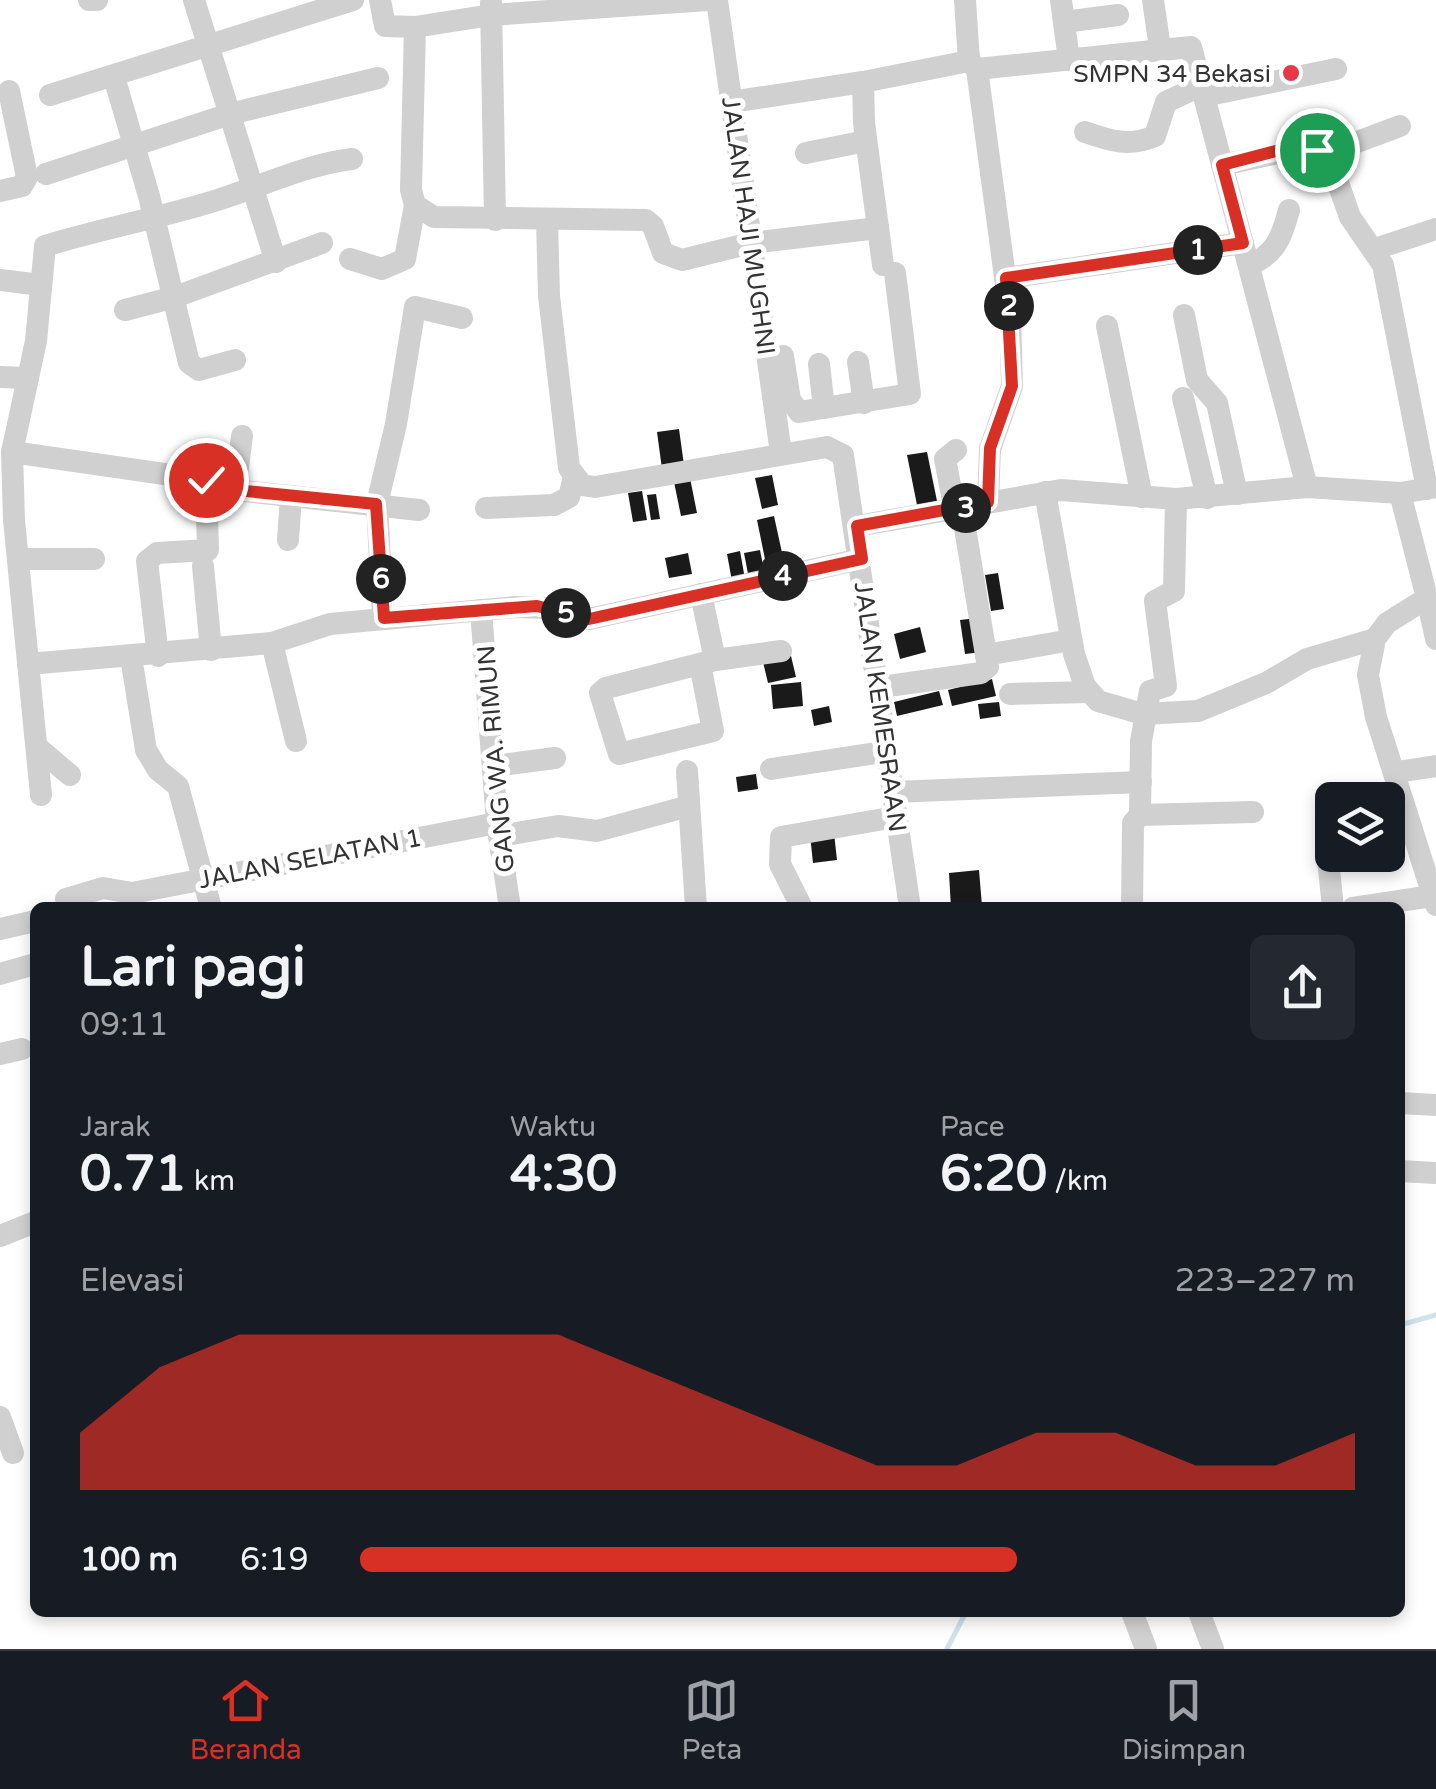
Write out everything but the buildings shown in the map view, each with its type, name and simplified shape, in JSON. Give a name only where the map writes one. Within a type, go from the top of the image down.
[{"type":"street","points":[[194,0],[256,188],[276,262]]},
{"type":"street","points":[[50,95],[353,0]]},
{"type":"street","points":[[380,0],[385,26],[415,27],[491,8],[708,0]]},
{"type":"street","name":"JALAN HAJI MUGHNI","points":[[717,0],[780,447]]},
{"type":"street","points":[[965,0],[1006,278],[1012,386],[990,448],[988,502]]},
{"type":"street","points":[[1153,0],[1160,48]]},
{"type":"street","points":[[491,8],[495,220]]},
{"type":"street","points":[[1069,60],[1063,11],[1118,15]]},
{"type":"street","points":[[350,258],[382,269],[406,259],[415,205],[410,178],[415,27]]},
{"type":"street","points":[[731,102],[973,65],[1191,47],[1307,486]]},
{"type":"street","points":[[1085,132],[1116,142],[1149,139],[1156,136],[1166,102],[1203,90],[1336,69]]},
{"type":"street","points":[[114,77],[193,370],[235,360]]},
{"type":"street","points":[[46,174],[230,114],[378,78]]},
{"type":"street","points":[[799,412],[906,396],[912,388],[878,228],[866,141],[863,82]]},
{"type":"street","points":[[0,191],[22,186],[27,177],[9,91]]},
{"type":"street","points":[[1222,165],[1301,148],[1325,154],[1400,126]]},
{"type":"street","points":[[806,152],[866,141]]},
{"type":"street","points":[[857,526],[1079,489],[1176,499],[1307,486],[1400,493],[1432,488],[1383,265],[1354,224],[1325,154]]},
{"type":"street","points":[[41,795],[18,559],[7,521],[12,452],[28,378],[44,246],[126,221],[154,220],[309,167],[352,160]]},
{"type":"street","points":[[415,205],[434,217],[646,220],[671,259],[878,228]]},
{"type":"street","points":[[1006,278],[1246,254],[1268,258],[1283,235],[1289,210]]},
{"type":"street","points":[[486,508],[554,505],[570,497],[574,477],[548,296],[547,221]]},
{"type":"street","points":[[1375,249],[1436,229]]},
{"type":"street","points":[[126,310],[174,297],[322,243]]},
{"type":"street","points":[[0,280],[41,285]]},
{"type":"street","points":[[384,618],[376,504],[396,424],[415,307],[462,318]]},
{"type":"street","points":[[1184,315],[1198,380],[1217,403],[1237,494]]},
{"type":"street","points":[[1107,326],[1142,497]]},
{"type":"street","points":[[574,477],[582,485],[595,487],[780,447],[798,428],[799,412],[790,400],[783,356]]},
{"type":"street","points":[[858,362],[864,403]]},
{"type":"street","points":[[820,364],[824,408]]},
{"type":"street","points":[[0,377],[28,378]]},
{"type":"street","points":[[1183,398],[1207,498]]},
{"type":"street","points":[[235,490],[242,436]]},
{"type":"street","name":"JALAN KEMESRAAN","points":[[780,447],[840,450],[857,526],[909,902]]},
{"type":"street","points":[[881,686],[980,672],[987,661],[946,459],[956,450]]},
{"type":"street","points":[[12,452],[206,480],[235,490],[418,510]]},
{"type":"street","points":[[158,656],[146,561],[157,553],[208,550],[206,480]]},
{"type":"street","points":[[1045,492],[1071,640],[1089,692],[1098,701],[1143,714],[1198,711],[1266,683],[1308,659],[1375,639]]},
{"type":"street","points":[[1400,493],[1436,639]]},
{"type":"street","points":[[288,540],[291,496]]},
{"type":"street","points":[[1132,902],[1133,823],[1140,815],[1143,714],[1150,691],[1166,686],[1155,601],[1174,591],[1176,499]]},
{"type":"street","points":[[18,559],[94,558]]},
{"type":"street","points":[[28,664],[158,656],[272,643],[330,624],[481,610],[537,606],[589,619],[862,559]]},
{"type":"street","points":[[202,566],[211,650]]},
{"type":"street","points":[[701,594],[708,662],[714,731],[619,754],[600,692],[708,662],[781,652]]},
{"type":"street","points":[[1387,902],[1433,894],[1370,693],[1368,660],[1375,639],[1395,616],[1428,598]]},
{"type":"street","name":"GANG WA. RIMUN","points":[[481,610],[498,829],[509,902]]},
{"type":"street","points":[[987,661],[1071,640]]},
{"type":"street","points":[[272,643],[296,741]]},
{"type":"street","points":[[132,657],[146,750],[158,770],[178,786],[209,902]]},
{"type":"street","points":[[1010,694],[1089,692]]},
{"type":"street","points":[[38,748],[70,775]]},
{"type":"street","points":[[771,768],[889,751]]},
{"type":"street","points":[[493,766],[555,758]]},
{"type":"street","points":[[1397,772],[1436,766]]},
{"type":"street","points":[[687,771],[696,902]]},
{"type":"street","points":[[893,792],[1141,782]]},
{"type":"street","name":"JALAN SELATAN 1","points":[[66,899],[103,888],[122,900],[202,878],[498,829],[558,826],[591,832],[689,806]]},
{"type":"street","points":[[1140,815],[1253,812]]},
{"type":"street","points":[[799,902],[780,864],[781,837],[896,817]]},
{"type":"street","points":[[1329,872],[1332,902]]},
{"type":"street","points":[[0,929],[30,922]]},
{"type":"street","points":[[0,974],[30,965]]},
{"type":"street","points":[[1405,1103],[1436,1106]]},
{"type":"street","points":[[1405,1172],[1436,1172]]},
{"type":"street","points":[[0,1236],[30,1224]]},
{"type":"street","points":[[0,1417],[16,1451]]},
{"type":"street","points":[[1134,1617],[1146,1649]]},
{"type":"street","points":[[1201,1617],[1212,1649]]},
{"type":"waterway","points":[[1405,1324],[1436,1315]]},
{"type":"waterway","points":[[947,1649],[963,1617]]},
{"type":"place","name":"SMPN 34 Bekasi","points":[[1291,73]]},
{"type":"route","points":[[206,480],[235,490],[376,504],[384,618],[537,606],[589,619],[862,559],[857,526],[988,502],[990,448],[1012,386],[1006,278],[1243,243],[1222,165],[1276,151],[1317,150]]}]
